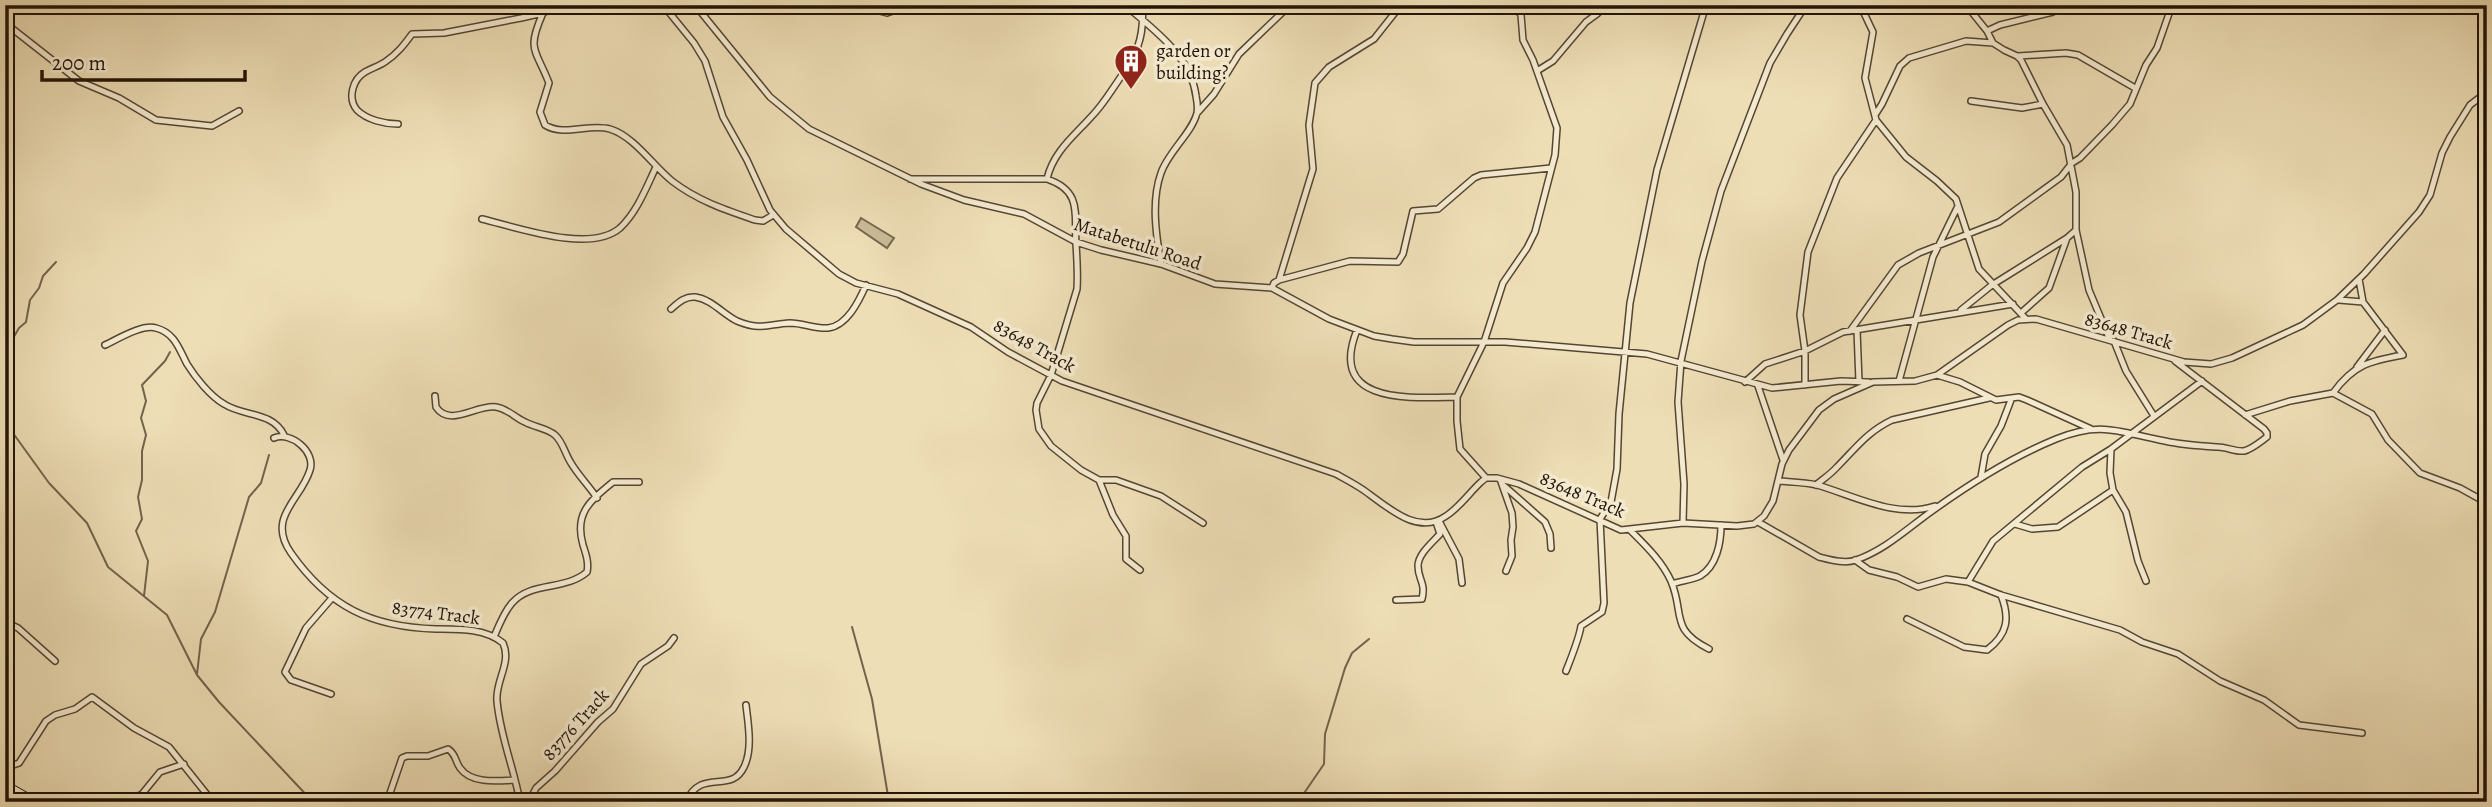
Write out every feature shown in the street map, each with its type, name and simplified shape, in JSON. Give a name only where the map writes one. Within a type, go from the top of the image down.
[{"type":"street","points":[[398,124],[375,121],[358,110],[352,97],[353,88],[362,74],[384,63],[403,48],[412,34],[444,33],[543,13],[559,5]]},
{"type":"street","name":"83648 Track","points":[[663,5],[705,61],[723,117],[773,215],[839,274],[856,283],[898,294],[971,327],[1008,352],[1051,375],[1120,402],[1336,474],[1402,517],[1426,524],[1437,522]]},
{"type":"street","name":"Matabetulu Road","points":[[695,5],[770,97],[796,121],[907,178],[964,200],[1024,214],[1076,242],[1161,264],[1215,284],[1272,288],[1318,314],[1374,336],[1414,342],[1485,342],[1624,351],[1681,361],[1758,386],[1786,388],[1873,382]]},
{"type":"street","points":[[857,5],[887,13],[909,5]]},
{"type":"street","points":[[1125,5],[1162,37],[1187,65],[1194,82],[1198,111]]},
{"type":"street","points":[[1047,178],[1066,142],[1098,110],[1131,63],[1140,42],[1142,5]]},
{"type":"street","points":[[1161,264],[1156,209],[1158,181],[1162,169],[1198,111],[1214,94],[1240,54],[1290,5]]},
{"type":"street","points":[[1279,280],[1313,169],[1309,125],[1315,83],[1329,67],[1374,39],[1401,5]]},
{"type":"street","points":[[1437,522],[1451,513],[1486,478],[1461,449],[1457,397],[1485,342],[1503,283],[1535,232],[1555,155],[1557,121],[1553,118],[1523,40],[1521,15],[1514,5]]},
{"type":"street","points":[[1566,671],[1574,644],[1580,636],[1581,626],[1602,612],[1604,603],[1600,519],[1611,502],[1617,470],[1624,351],[1630,303],[1657,170],[1706,5]]},
{"type":"street","points":[[1683,523],[1684,484],[1678,402],[1681,361],[1698,277],[1721,191],[1770,63],[1806,5]]},
{"type":"street","points":[[1852,5],[1863,11],[1873,32],[1865,78],[1875,117],[1906,157],[1937,181],[1959,205],[1979,269],[2026,318],[2002,329],[1937,375],[1915,380],[1873,382],[1843,394],[1823,407],[1783,460],[1769,508],[1758,522],[1819,557],[1830,561],[1855,560],[1894,541],[1981,477],[2056,439],[2091,429],[2132,432],[2175,443],[2246,450],[2264,439],[2267,433],[2171,358]]},
{"type":"street","points":[[1966,5],[1993,43]]},
{"type":"street","points":[[1987,31],[2000,24],[2053,12],[2058,8],[2082,5]]},
{"type":"street","points":[[1859,382],[1854,330],[1898,265],[1919,253],[1999,222],[2061,177],[2130,104],[2135,88],[2157,48],[2172,5]]},
{"type":"street","points":[[1537,71],[1553,61],[1586,22],[1604,6]]},
{"type":"street","points":[[543,13],[533,45],[550,83],[541,106],[542,121],[554,129],[609,129],[633,144],[656,167],[692,195],[710,205],[760,221],[773,215]]},
{"type":"street","points":[[5,23],[79,81],[119,98],[156,120],[212,126],[239,111]]},
{"type":"street","points":[[1805,385],[1805,351],[1800,315],[1808,253],[1837,178],[1875,117],[1900,66],[1909,58],[1966,41],[1993,43],[2017,56],[2066,53],[2078,55],[2135,88]]},
{"type":"street","points":[[2017,56],[2067,145],[2076,192],[2076,230],[2089,290],[2126,371],[2154,416]]},
{"type":"street","name":"83648 Track","points":[[2026,318],[2199,364],[2221,362],[2303,326],[2359,279],[2419,212],[2434,185],[2439,162],[2450,137],[2470,105],[2487,92]]},
{"type":"street","points":[[1971,101],[2022,108],[2043,104]]},
{"type":"street","points":[[482,219],[544,235],[583,238],[605,236],[619,228],[630,216],[656,167]]},
{"type":"street","points":[[1272,288],[1279,280],[1350,261],[1398,262],[1404,254],[1413,211],[1438,209],[1481,175],[1551,168]]},
{"type":"street","points":[[907,178],[1047,178],[1067,190],[1076,207],[1077,289],[1051,375],[1037,403],[1039,429],[1061,455],[1100,480],[1116,480],[1161,496],[1203,523]]},
{"type":"street","points":[[1899,381],[1938,247],[1959,205]]},
{"type":"street","points":[[1959,312],[1992,285],[2076,230]]},
{"type":"street","points":[[2021,313],[2049,288],[2067,238]]},
{"type":"street","points":[[2357,367],[2388,356],[2403,355],[2363,302],[2359,279]]},
{"type":"street","points":[[671,309],[682,300],[692,297],[708,302],[729,316],[748,324],[766,328],[776,324],[794,323],[827,328],[846,318],[860,299],[866,285]]},
{"type":"street","points":[[2337,300],[2363,302]]},
{"type":"street","points":[[1745,382],[1765,364],[1805,351],[1854,330],[2013,304]]},
{"type":"street","name":"83774 Track","points":[[105,345],[146,328],[156,328],[167,333],[177,342],[191,370],[223,404],[275,422],[284,435],[291,436],[305,450],[310,458],[311,468],[284,516],[283,536],[292,554],[332,598],[356,614],[374,620],[424,628],[465,630],[494,637],[503,643],[506,659],[496,698],[503,743],[520,802]]},
{"type":"street","points":[[1357,330],[1351,367],[1361,384],[1398,397],[1457,397]]},
{"type":"street","points":[[2333,393],[2385,330]]},
{"type":"street","points":[[1937,375],[1960,382],[1996,400],[2018,397],[2027,400],[2091,429]]},
{"type":"street","points":[[1968,582],[1993,541],[2082,467],[2111,449],[2202,381]]},
{"type":"street","points":[[1758,386],[1783,460]]},
{"type":"street","points":[[2245,415],[2290,401],[2333,393],[2372,414],[2388,440],[2420,472],[2460,488],[2487,503]]},
{"type":"street","points":[[435,396],[436,407],[446,415],[457,416],[477,408],[496,407],[511,412],[527,424],[551,432],[597,498]]},
{"type":"street","points":[[1816,485],[1835,470],[1858,443],[1892,420],[1989,398]]},
{"type":"street","points":[[1981,477],[1985,454],[2011,399]]},
{"type":"street","points":[[274,438],[284,435]]},
{"type":"street","points":[[2111,449],[2109,473],[2113,490],[2126,512],[2137,561],[2146,581]]},
{"type":"street","name":"83648 Track","points":[[1486,478],[1519,484],[1621,530],[1683,523],[1746,526],[1758,522]]},
{"type":"street","points":[[1100,480],[1113,515],[1126,536],[1126,559],[1140,570]]},
{"type":"street","points":[[1499,480],[1545,522],[1550,534],[1551,548]]},
{"type":"street","points":[[1499,480],[1512,513],[1512,556],[1506,571]]},
{"type":"street","points":[[494,637],[516,599],[538,589],[571,583],[587,572],[589,565],[581,536],[580,520],[585,508],[613,481],[639,482]]},
{"type":"street","points":[[1779,481],[1816,485],[1899,509],[1925,510],[1942,504]]},
{"type":"street","points":[[2015,524],[2032,528],[2058,527],[2113,490]]},
{"type":"street","points":[[1437,522],[1459,559],[1462,583]]},
{"type":"street","points":[[1396,600],[1422,599],[1424,588],[1418,565],[1421,555],[1440,534],[1437,522]]},
{"type":"street","points":[[1672,584],[1704,572],[1717,553],[1721,525]]},
{"type":"street","points":[[1630,530],[1660,562],[1672,584],[1682,628],[1695,642],[1709,649]]},
{"type":"street","points":[[1855,560],[1869,570],[1898,577],[1918,587],[1945,579],[1968,582],[2001,595],[2120,630],[2142,642],[2178,654],[2220,681],[2264,700],[2299,725],[2362,733]]},
{"type":"street","points":[[1907,619],[1964,647],[1987,650],[1998,641],[2007,624],[2007,611],[2001,595]]},
{"type":"street","points":[[331,694],[291,680],[285,672],[306,628],[332,598]]},
{"type":"street","points":[[5,622],[18,628],[55,661]]},
{"type":"street","name":"83776 Track","points":[[529,802],[536,788],[555,771],[598,722],[614,709],[641,664],[668,646],[674,638]]},
{"type":"street","points":[[5,768],[19,762],[46,721],[55,715],[75,709],[92,697],[134,728],[169,747],[213,802]]},
{"type":"street","points":[[686,802],[698,785],[732,779],[743,770],[747,759],[749,734],[746,705]]},
{"type":"street","points":[[389,796],[402,758],[428,756],[448,749],[453,753],[460,769],[471,777],[514,780]]},
{"type":"street","points":[[128,802],[142,794],[160,772],[184,764]]},
{"type":"street","points":[[5,785],[35,802]]},
{"type":"shaded area","points":[[861,218],[894,238],[887,248],[856,227]]},
{"type":"waterway","points":[[5,352],[19,328],[26,322],[30,300],[39,288],[43,276],[56,262]]},
{"type":"waterway","points":[[144,596],[148,561],[136,531],[142,519],[138,497],[146,435],[141,418],[146,401],[142,385],[170,352]]},
{"type":"waterway","points":[[5,422],[49,483],[87,523],[108,567],[167,615],[197,675],[313,802]]},
{"type":"waterway","points":[[197,674],[201,639],[215,612],[249,497],[261,483],[269,455]]},
{"type":"waterway","points":[[852,627],[872,699],[889,802]]},
{"type":"waterway","points":[[1298,802],[1324,764],[1325,734],[1345,668],[1352,653],[1369,639]]},
{"type":"place","name":"garden or building?","points":[[1131,91]]}]
